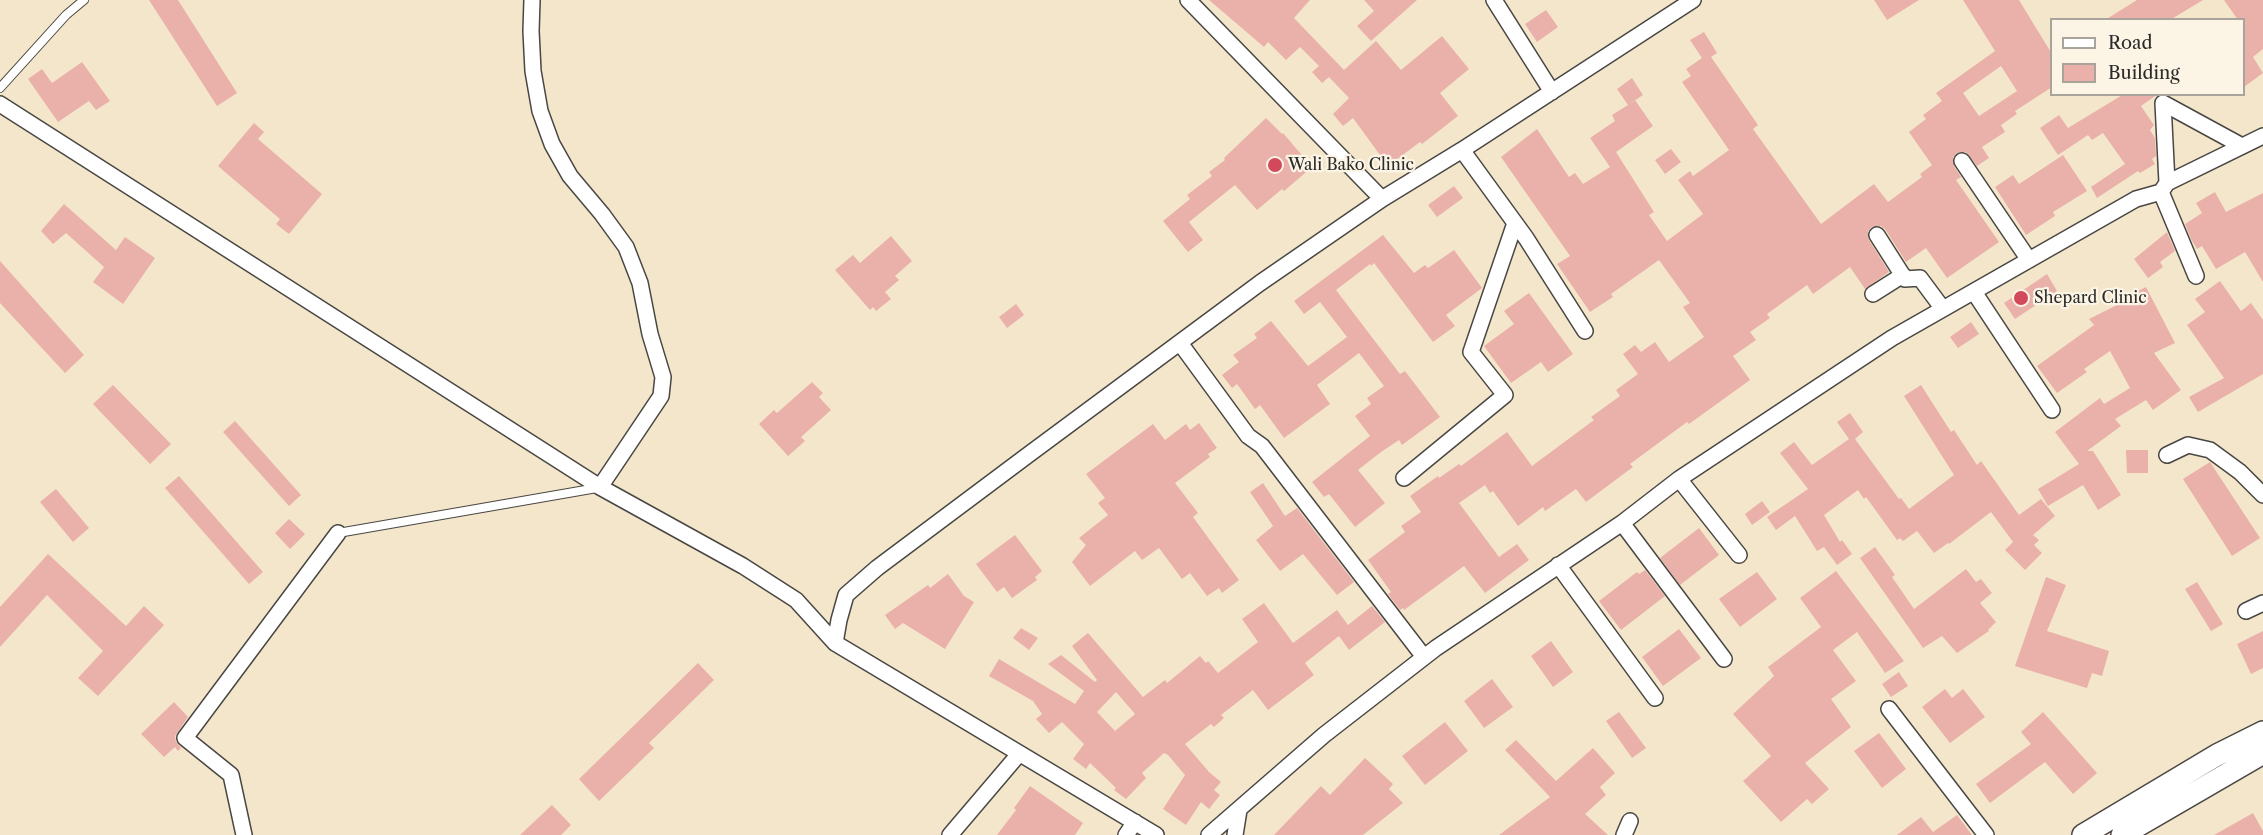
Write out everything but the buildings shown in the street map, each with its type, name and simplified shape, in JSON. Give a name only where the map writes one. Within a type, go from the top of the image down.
[{"type":"main road","points":[[2083,835],[2217,755],[2263,732]]},
{"type":"main road","points":[[2122,835],[2263,753]]},
{"type":"street","points":[[532,0],[533,71],[540,111],[552,144],[570,177],[602,214],[626,247],[640,283],[650,334],[663,377],[661,396],[600,487]]},
{"type":"street","points":[[1188,0],[1382,199]]},
{"type":"street","points":[[1494,0],[1552,92]]},
{"type":"street","points":[[835,643],[846,595],[1009,469],[1260,283],[1382,199],[1462,150],[1693,0]]},
{"type":"street","points":[[2196,276],[2164,187],[2163,103],[2242,146]]},
{"type":"street","points":[[0,104],[600,487],[743,566],[796,600],[835,643],[1156,835]]},
{"type":"street","points":[[1209,835],[1324,735],[1424,657],[1622,523],[1679,479],[1892,338],[2136,199],[2263,136]]},
{"type":"street","points":[[1462,150],[1515,223],[1585,331]]},
{"type":"street","points":[[1962,161],[2029,260]]},
{"type":"street","points":[[1404,478],[1505,396],[1471,352],[1515,223]]},
{"type":"street","points":[[1878,235],[1905,279],[1920,278],[1943,309]]},
{"type":"street","points":[[1873,294],[1903,275]]},
{"type":"street","points":[[1974,292],[2052,410]]},
{"type":"street","points":[[1180,343],[1248,436],[1262,446],[1424,657]]},
{"type":"street","points":[[2167,455],[2188,445],[2210,450],[2240,472],[2263,495]]},
{"type":"street","points":[[1679,479],[1739,555]]},
{"type":"street","points":[[1622,523],[1724,658]]},
{"type":"street","points":[[244,835],[231,776],[185,738],[338,533]]},
{"type":"street","points":[[1558,565],[1654,698]]},
{"type":"street","points":[[2246,611],[2263,603]]},
{"type":"street","points":[[1889,709],[1986,835]]},
{"type":"street","points":[[950,835],[1019,754]]},
{"type":"street","points":[[1235,835],[1239,810]]},
{"type":"street","points":[[1126,835],[1135,822]]},
{"type":"lane","points":[[0,88],[66,15],[84,0]]},
{"type":"lane","points":[[338,533],[600,487]]},
{"type":"place","name":"Wali Bako Clinic","points":[[1275,165]]},
{"type":"place","name":"Shepard Clinic","points":[[2021,298]]}]
